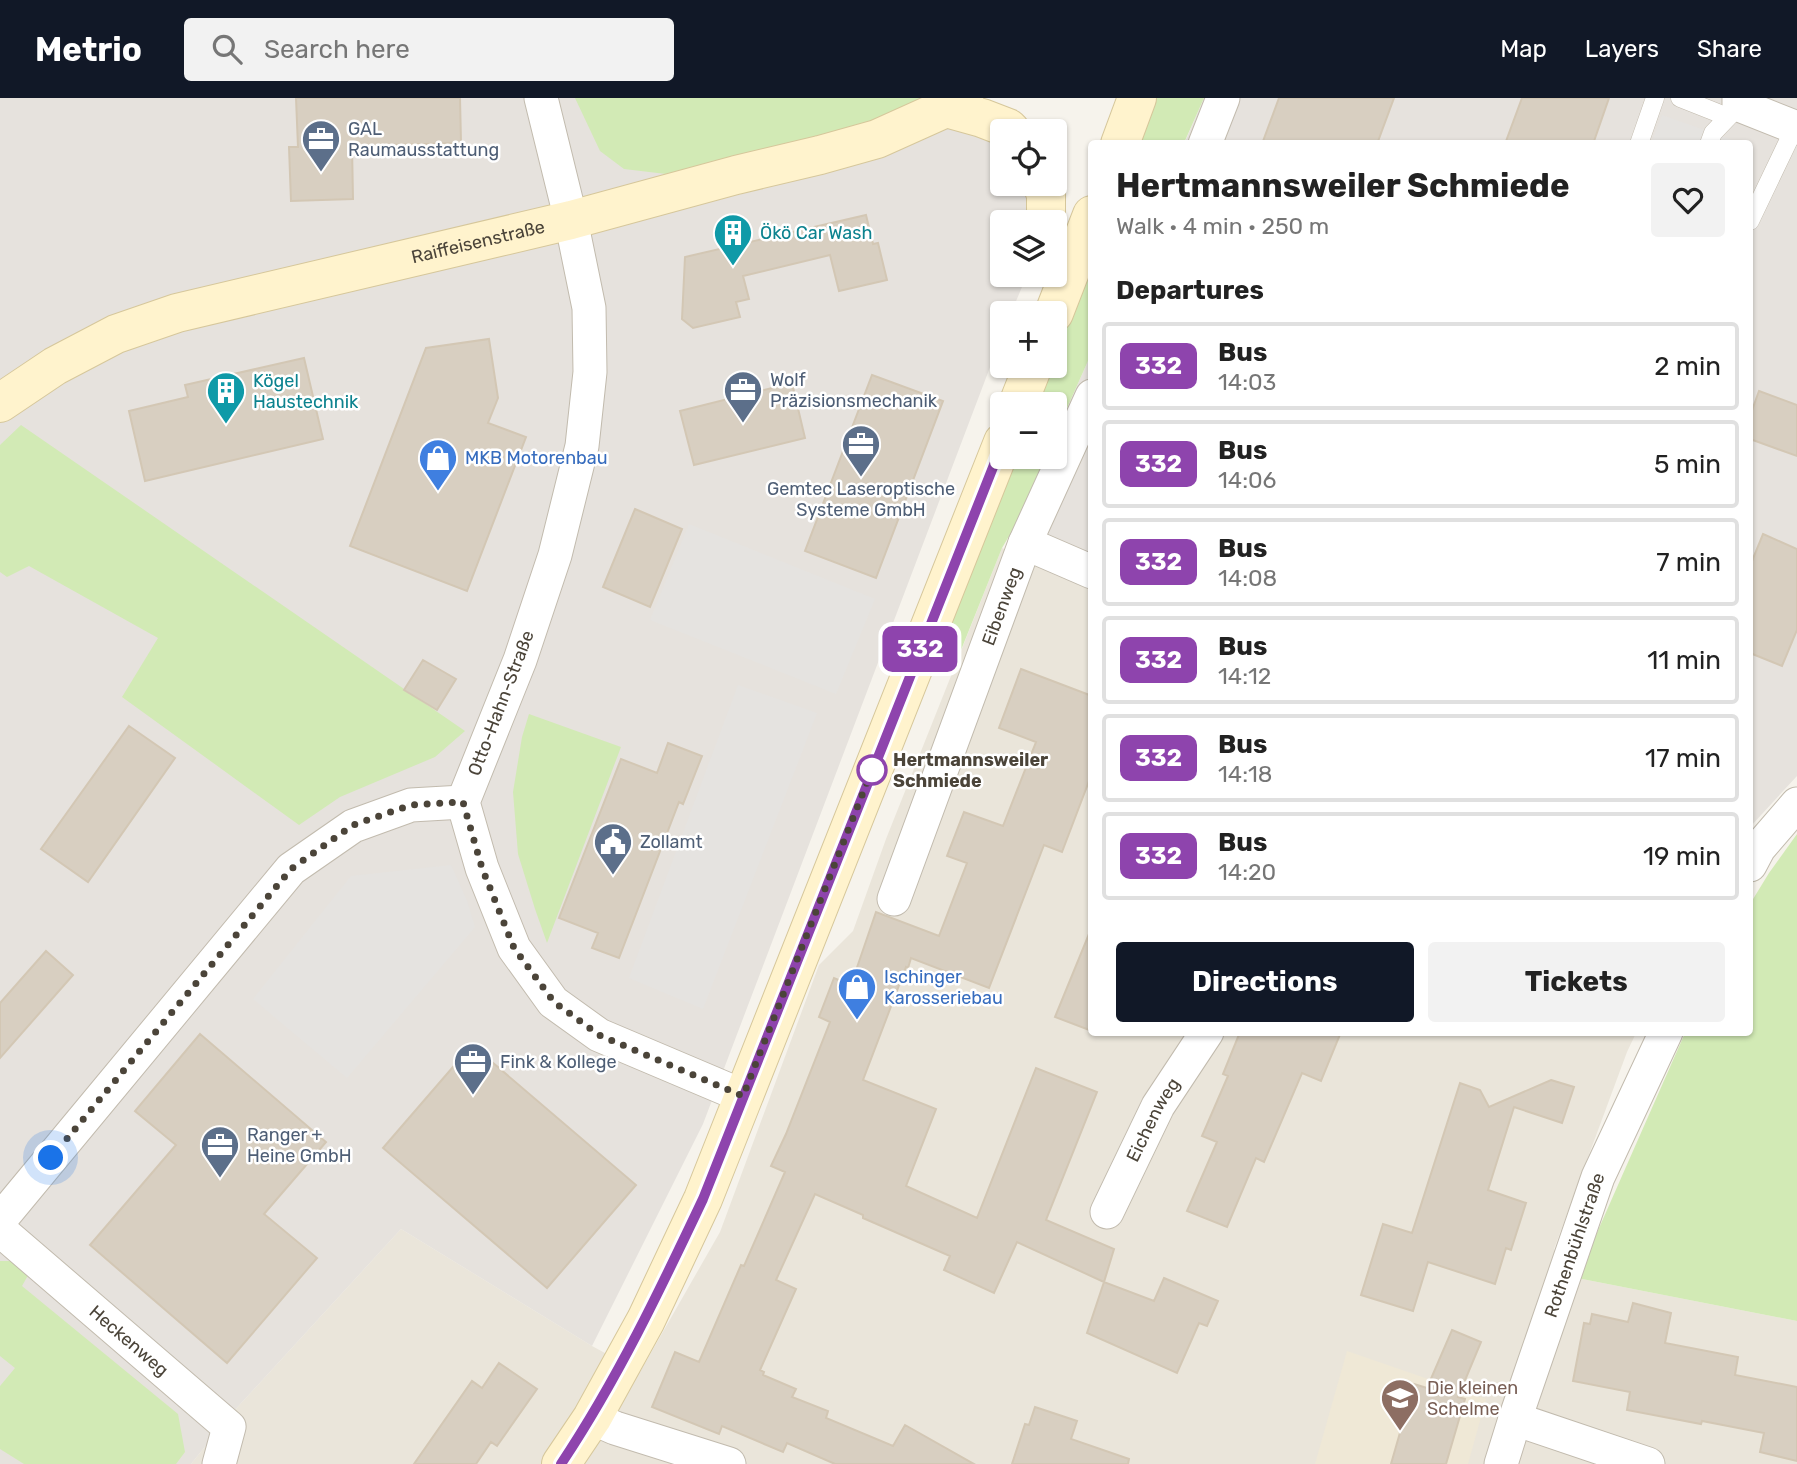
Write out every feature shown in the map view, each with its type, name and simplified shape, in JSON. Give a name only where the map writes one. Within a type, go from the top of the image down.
[{"type":"main road","points":[[1122,140],[1138,98]]},
{"type":"main road","name":"Raiffeisenstraße","points":[[0,403],[55,366],[116,334],[177,313],[571,219],[820,155],[866,142],[955,103]]},
{"type":"main road","points":[[955,103],[990,121]]},
{"type":"main road","points":[[1057,301],[1088,225]]},
{"type":"main road","points":[[561,1464],[592,1418],[646,1320],[703,1199],[992,469]]},
{"type":"street","name":"Otto-Hahn-Straße","points":[[463,802],[520,660],[555,555],[582,446],[590,372],[589,308],[571,219],[541,98]]},
{"type":"street","points":[[1207,140],[1223,98]]},
{"type":"street","points":[[1736,106],[1796,128]]},
{"type":"street","name":"Eibenweg","points":[[894,899],[1025,544],[1088,405]]},
{"type":"street","points":[[1025,544],[1088,570]]},
{"type":"street","points":[[0,1220],[291,869],[353,825],[411,805],[463,802],[482,868],[514,948],[554,1002],[599,1035],[743,1096]]},
{"type":"street","points":[[1753,853],[1797,804]]},
{"type":"street","name":"Eichenweg","points":[[1107,1212],[1158,1106],[1204,1036]]},
{"type":"street","name":"Rothenbühlstraße","points":[[1501,1464],[1598,1177],[1664,1036]]},
{"type":"street","name":"Heckenweg","points":[[0,1230],[229,1427],[219,1464]]},
{"type":"street","points":[[592,1418],[615,1428],[729,1464]]},
{"type":"street","points":[[1515,1419],[1648,1464]]},
{"type":"lane","points":[[1640,140],[1655,98]]},
{"type":"lane","points":[[1680,98],[1736,106]]},
{"type":"lane","points":[[1710,140],[1713,133],[1736,106]]},
{"type":"lane","points":[[1753,214],[1796,128]]},
{"type":"shaded area","points":[[0,98],[948,98],[990,132],[990,196],[1031,196],[1032,210],[990,210],[990,287],[1022,287],[1016,301],[990,301],[990,367],[703,1124],[592,1346],[401,1229],[233,1412],[191,1464],[0,1464]]},
{"type":"shaded area","points":[[1204,98],[1797,98],[1797,776],[1753,824],[1753,140],[1186,140]]},
{"type":"shaded area","points":[[1662,115],[1733,140],[1653,140]]},
{"type":"shaded area","points":[[1088,361],[1088,558],[1015,526],[1041,469],[1067,469],[1067,408]]},
{"type":"shaded area","points":[[689,524],[875,599],[836,694],[650,620]]},
{"type":"shaded area","points":[[1002,548],[1088,589],[1088,1036],[1635,1036],[1554,1249],[1577,1278],[1797,1321],[1797,1464],[191,1464],[233,1412],[401,1229],[592,1346],[640,1372],[720,1232],[819,965],[853,931],[886,839]]},
{"type":"shaded area","name":"Zollamt","points":[[738,685],[817,713],[703,1009],[629,978]]},
{"type":"shaded area","points":[[451,865],[475,927],[347,1078],[253,999],[351,876]]},
{"type":"shaded area","name":"Die kleinen Schelme","points":[[1347,1351],[1486,1399],[1468,1464],[1315,1464]]},
{"type":"green space","points":[[575,98],[933,98],[852,130],[666,174],[624,169],[600,151]]},
{"type":"green space","points":[[1155,98],[1204,98],[1185,140],[1140,140]]},
{"type":"green space","points":[[1088,271],[1088,361],[1067,408],[1067,392],[1037,392],[1043,378],[1067,378],[1067,320]]},
{"type":"green space","points":[[21,425],[465,731],[435,757],[340,797],[299,825],[122,697],[158,638],[29,566],[7,577],[0,572],[0,445]]},
{"type":"green space","points":[[1007,469],[1041,469],[1002,548],[953,670],[937,661]]},
{"type":"green space","points":[[529,714],[621,747],[547,943],[518,854],[513,792],[522,737]]},
{"type":"green space","points":[[1797,834],[1797,1321],[1577,1278],[1684,1036],[1753,1036],[1753,899]]},
{"type":"green space","points":[[0,1261],[10,1261],[31,1270],[22,1286],[178,1414],[185,1452],[176,1464],[24,1464],[0,1449],[0,1386],[15,1368],[0,1356]]},
{"type":"building","name":"GAL Raumausstattung","points":[[296,98],[460,98],[461,143],[352,146],[353,199],[291,201],[289,147],[298,147]]},
{"type":"building","points":[[1279,98],[1394,98],[1378,140],[1263,140]]},
{"type":"building","points":[[1522,98],[1609,98],[1594,140],[1506,140]]},
{"type":"building","name":"Ökö Car Wash","points":[[866,215],[873,244],[878,243],[887,280],[839,291],[830,255],[743,276],[749,299],[736,302],[740,317],[693,328],[682,319],[685,257]]},
{"type":"building","name":"MKB Motorenbau","points":[[489,339],[498,398],[488,423],[526,437],[467,591],[350,546],[426,348]]},
{"type":"building","name":"Kögel Haustechnik","points":[[304,358],[323,439],[145,481],[129,411],[188,397],[185,385]]},
{"type":"building","points":[[872,375],[943,401],[876,578],[805,551]]},
{"type":"building","name":"Wolf Präzisionsmechanik","points":[[792,383],[805,438],[694,465],[680,411]]},
{"type":"building","points":[[1759,391],[1797,405],[1797,456],[1753,440],[1753,408]]},
{"type":"building","points":[[635,509],[682,529],[650,607],[603,587]]},
{"type":"building","points":[[1763,534],[1797,549],[1797,630],[1782,666],[1753,654],[1753,559]]},
{"type":"building","points":[[423,660],[456,679],[437,710],[404,690]]},
{"type":"building","points":[[1021,669],[1088,694],[1088,784],[1062,852],[1044,845],[989,988],[911,958],[863,1080],[936,1109],[906,1186],[977,1218],[1036,1068],[1097,1092],[1046,1220],[1114,1249],[1104,1282],[1017,1242],[994,1293],[944,1270],[950,1256],[815,1194],[776,1280],[796,1289],[760,1370],[764,1372],[763,1375],[796,1389],[792,1397],[828,1411],[826,1418],[893,1446],[905,1425],[974,1464],[835,1464],[787,1443],[783,1452],[722,1426],[719,1434],[652,1407],[675,1352],[699,1362],[785,1172],[771,1166],[830,1022],[819,1017],[834,978],[851,985],[876,912],[939,936],[967,863],[947,856],[964,812],[1003,826],[1036,742],[999,728]]},
{"type":"building","points":[[129,726],[175,758],[88,882],[41,849]]},
{"type":"building","name":"Zollamt","points":[[668,743],[702,756],[683,804],[679,802],[619,958],[592,948],[598,933],[559,918],[621,759],[657,773]]},
{"type":"building","points":[[1088,936],[1088,1029],[1055,1017]]},
{"type":"building","points":[[46,951],[73,975],[0,1058],[0,1003]]},
{"type":"building","name":"Ranger + Heine GmbH","points":[[200,1034],[326,1142],[264,1214],[317,1258],[227,1363],[90,1245],[176,1145],[135,1111]]},
{"type":"building","points":[[1238,1036],[1339,1036],[1321,1081],[1302,1073],[1264,1162],[1256,1158],[1227,1227],[1187,1211],[1217,1142],[1202,1136],[1228,1076],[1223,1074]]},
{"type":"building","points":[[472,1045],[636,1185],[547,1288],[383,1148]]},
{"type":"building","points":[[1551,1080],[1574,1087],[1562,1123],[1514,1107],[1488,1190],[1526,1203],[1511,1250],[1506,1248],[1495,1284],[1428,1262],[1413,1311],[1361,1295],[1383,1224],[1412,1233],[1460,1083],[1480,1090],[1489,1107]]},
{"type":"building","points":[[1164,1278],[1218,1301],[1207,1326],[1199,1323],[1177,1373],[1087,1333],[1104,1282],[1154,1301]]},
{"type":"building","points":[[1633,1303],[1671,1313],[1665,1343],[1738,1357],[1735,1375],[1797,1387],[1797,1461],[1760,1452],[1764,1433],[1627,1410],[1630,1392],[1573,1381],[1584,1323],[1590,1324],[1592,1314],[1628,1322]]},
{"type":"building","points":[[1452,1330],[1481,1342],[1458,1397],[1465,1399],[1446,1464],[1391,1464],[1414,1384],[1427,1388]]},
{"type":"building","points":[[499,1363],[537,1389],[497,1446],[491,1442],[476,1464],[414,1464],[472,1381],[482,1388]]},
{"type":"building","points":[[1035,1407],[1077,1421],[1071,1439],[1129,1459],[1128,1464],[1012,1464],[1025,1424],[1029,1425]]},
{"type":"bus line","name":"332","points":[[561,1464],[592,1418],[646,1320],[703,1199],[992,469]]},
{"type":"place","name":"GAL Raumausstattung","points":[[321,173]]},
{"type":"place","name":"Ökö Car Wash","points":[[733,267]]},
{"type":"place","name":"Wolf Präzisionsmechanik","points":[[743,424]]},
{"type":"place","name":"Kögel Haustechnik","points":[[226,425]]},
{"type":"place","name":"Gemtec Laseroptische Systeme GmbH","points":[[861,478]]},
{"type":"place","name":"MKB Motorenbau","points":[[438,492]]},
{"type":"place","name":"Hertmannsweiler Schmiede","points":[[872,770]]},
{"type":"place","name":"Zollamt","points":[[613,876]]},
{"type":"place","name":"Ischinger Karosseriebau","points":[[857,1021]]},
{"type":"place","name":"Fink & Kollege","points":[[473,1096]]},
{"type":"place","name":"Ranger + Heine GmbH","points":[[220,1179]]},
{"type":"place","name":"Die kleinen Schelme","points":[[1400,1432]]},
{"type":"route","points":[[51,1158],[291,869],[353,825],[411,805],[463,802],[482,868],[514,948],[554,1002],[599,1035],[743,1096],[872,770]]}]
